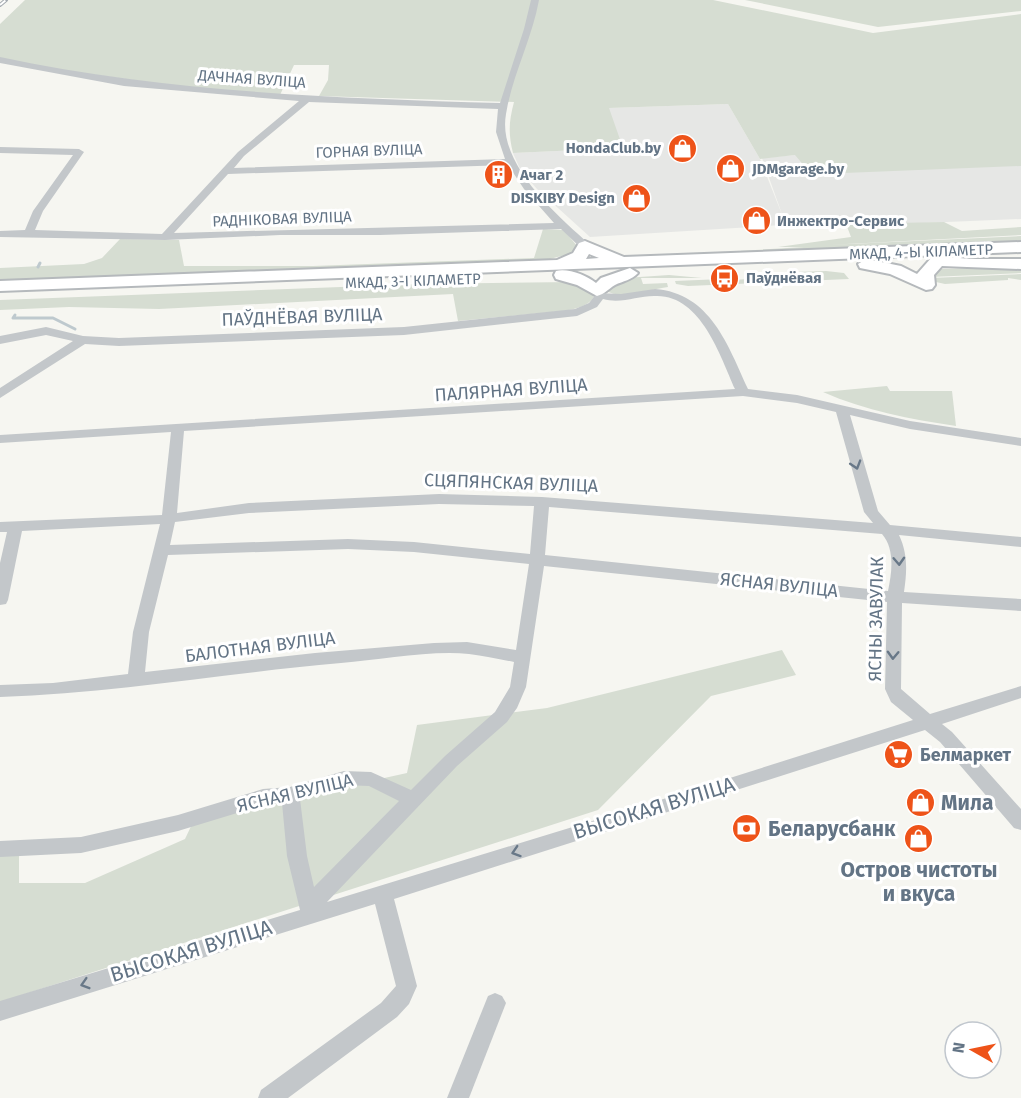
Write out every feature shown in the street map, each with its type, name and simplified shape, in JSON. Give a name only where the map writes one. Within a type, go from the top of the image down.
[{"type":"highway","points":[[556,271],[582,255],[585,246],[632,268]]},
{"type":"highway","name":"МКАД, 4-Ы КІЛАМЕТР","points":[[823,261],[1021,247]]},
{"type":"highway","name":"МКАД, 4-Ы КІЛАМЕТР","points":[[823,261],[866,264],[1021,257]]},
{"type":"highway","name":"МКАД, 3-І КІЛАМЕТР","points":[[0,296],[823,261]]},
{"type":"highway","points":[[866,264],[895,270],[926,285],[925,274],[938,261],[970,264],[1021,264]]},
{"type":"highway","points":[[556,271],[583,281],[599,293],[607,282],[632,268]]},
{"type":"highway","name":"МКАД, 3-І КІЛАМЕТР","points":[[0,286],[556,271]]},
{"type":"street","points":[[535,0],[528,34],[501,116],[500,135],[503,149],[524,181],[585,246]]},
{"type":"street","name":"ДАЧНАЯ ВУЛІЦА","points":[[0,60],[70,75],[209,92],[307,99],[504,106]]},
{"type":"street","points":[[165,237],[228,171],[241,154],[307,99]]},
{"type":"street","points":[[0,150],[79,152],[68,173],[32,218],[29,233]]},
{"type":"street","name":"ГОРНАЯ ВУЛІЦА","points":[[228,171],[510,162]]},
{"type":"street","name":"РАДНІКОВАЯ ВУЛІЦА","points":[[0,234],[165,237],[280,232],[380,232],[564,226]]},
{"type":"street","points":[[599,293],[618,298],[671,291],[685,300],[707,322],[743,392]]},
{"type":"street","name":"ПАЎДНЁВАЯ ВУЛІЦА","points":[[0,340],[46,331],[83,340],[119,342],[431,329],[483,321],[577,312],[593,305],[599,293]]},
{"type":"street","points":[[0,394],[83,340]]},
{"type":"street","name":"ПАЛЯРНАЯ ВУЛІЦА","points":[[0,439],[743,392],[841,408],[910,425],[1021,442]]},
{"type":"street","name":"ЯСНЫ ЗАВУЛАК","points":[[841,408],[871,512],[892,536],[898,550],[899,574],[895,597],[893,689],[897,697],[926,723],[946,737],[1021,822]]},
{"type":"street","points":[[136,681],[141,632],[169,519],[178,428]]},
{"type":"street","name":"СЦЯПЯНСКАЯ ВУЛІЦА","points":[[7,527],[169,519],[223,510],[393,500],[542,502],[885,528],[1021,542]]},
{"type":"street","points":[[311,914],[321,894],[336,878],[451,761],[501,717],[511,703],[518,687],[523,657],[537,560],[542,502]]},
{"type":"street","points":[[0,600],[7,527]]},
{"type":"street","name":"ЯСНАЯ ВУЛІЦА","points":[[162,550],[414,546],[895,597],[1021,605]]},
{"type":"street","name":"БАЛОТНАЯ ВУЛІЦА","points":[[0,691],[53,689],[136,681],[315,659],[434,649],[467,648],[523,657]]},
{"type":"street","name":"ВЫСОКАЯ ВУЛІЦА","points":[[0,1011],[1021,692]]},
{"type":"street","name":"ЯСНАЯ ВУЛІЦА","points":[[0,849],[81,845],[178,823],[263,797],[290,795],[344,778],[358,777],[371,780],[414,800]]},
{"type":"street","points":[[290,795],[297,856],[311,914]]},
{"type":"street","points":[[269,1098],[402,998],[407,986],[382,892]]},
{"type":"street","points":[[458,1098],[495,1003]]},
{"type":"shaded area","points":[[25,0],[713,0],[873,33],[1021,14],[1021,166],[844,173],[806,168],[795,155],[760,159],[728,104],[609,108],[623,148],[513,153],[510,127],[514,102],[319,96],[328,80],[329,65],[294,65],[280,95],[222,92],[0,62],[0,24]]},
{"type":"shaded area","points":[[745,0],[1021,0],[1021,11],[878,27]]},
{"type":"shaded area","points":[[728,104],[760,159],[783,217],[762,158],[795,155],[1021,166],[1021,219],[875,225],[782,225],[590,237],[537,189],[521,171],[513,153],[622,148],[608,108]]},
{"type":"shaded area","points":[[944,222],[962,231],[1021,227],[1021,235],[827,245],[1021,236],[1021,242],[838,250],[738,251],[804,247],[778,247],[851,237],[846,224]]},
{"type":"shaded area","points":[[543,229],[564,230],[577,246],[577,252],[538,262],[0,282],[0,268],[84,264],[102,258],[120,239],[179,240],[184,266],[313,266],[534,258]]},
{"type":"shaded area","points":[[1021,267],[1021,273],[930,277],[932,271],[941,269]]},
{"type":"shaded area","points":[[826,271],[844,273],[849,279],[688,286],[676,284],[675,281],[722,279],[723,281],[747,279],[746,276],[759,273]]},
{"type":"shaded area","points":[[1021,274],[1021,280],[1008,278],[1008,280],[945,284],[931,278]]},
{"type":"shaded area","points":[[669,275],[702,278],[641,278],[643,284],[667,283],[668,287],[627,294],[607,291],[625,278]]},
{"type":"shaded area","points":[[573,282],[591,292],[594,297],[580,307],[563,311],[458,321],[453,294],[159,309],[69,307],[0,310],[0,300],[421,284]]},
{"type":"shaded area","points":[[887,386],[890,391],[952,391],[956,426],[888,414],[823,392]]},
{"type":"shaded area","points":[[782,650],[796,675],[711,696],[598,810],[0,1002],[0,853],[19,851],[19,883],[85,883],[185,839],[194,820],[407,773],[417,725],[547,708]]},
{"type":"waterway","points":[[38,267],[40,263]]},
{"type":"waterway","points":[[15,315],[13,318],[53,318],[75,329]]},
{"type":"railway","points":[[0,5],[6,0]]},
{"type":"place","name":"HondaClub.by","points":[[682,148]]},
{"type":"place","name":"JDMgarage.by","points":[[731,169]]},
{"type":"place","name":"Ачаг 2","points":[[499,175]]},
{"type":"place","name":"DISKIBY Design","points":[[636,198]]},
{"type":"place","name":"Инжектро-Сервис","points":[[756,221]]},
{"type":"place","name":"Паўднёвая","points":[[725,278]]},
{"type":"place","name":"Белмаркет","points":[[899,755]]},
{"type":"place","name":"Мила","points":[[920,803]]},
{"type":"place","name":"Беларусбанк","points":[[747,829]]},
{"type":"place","name":"Остров чистоты и вкуса","points":[[919,839]]}]
